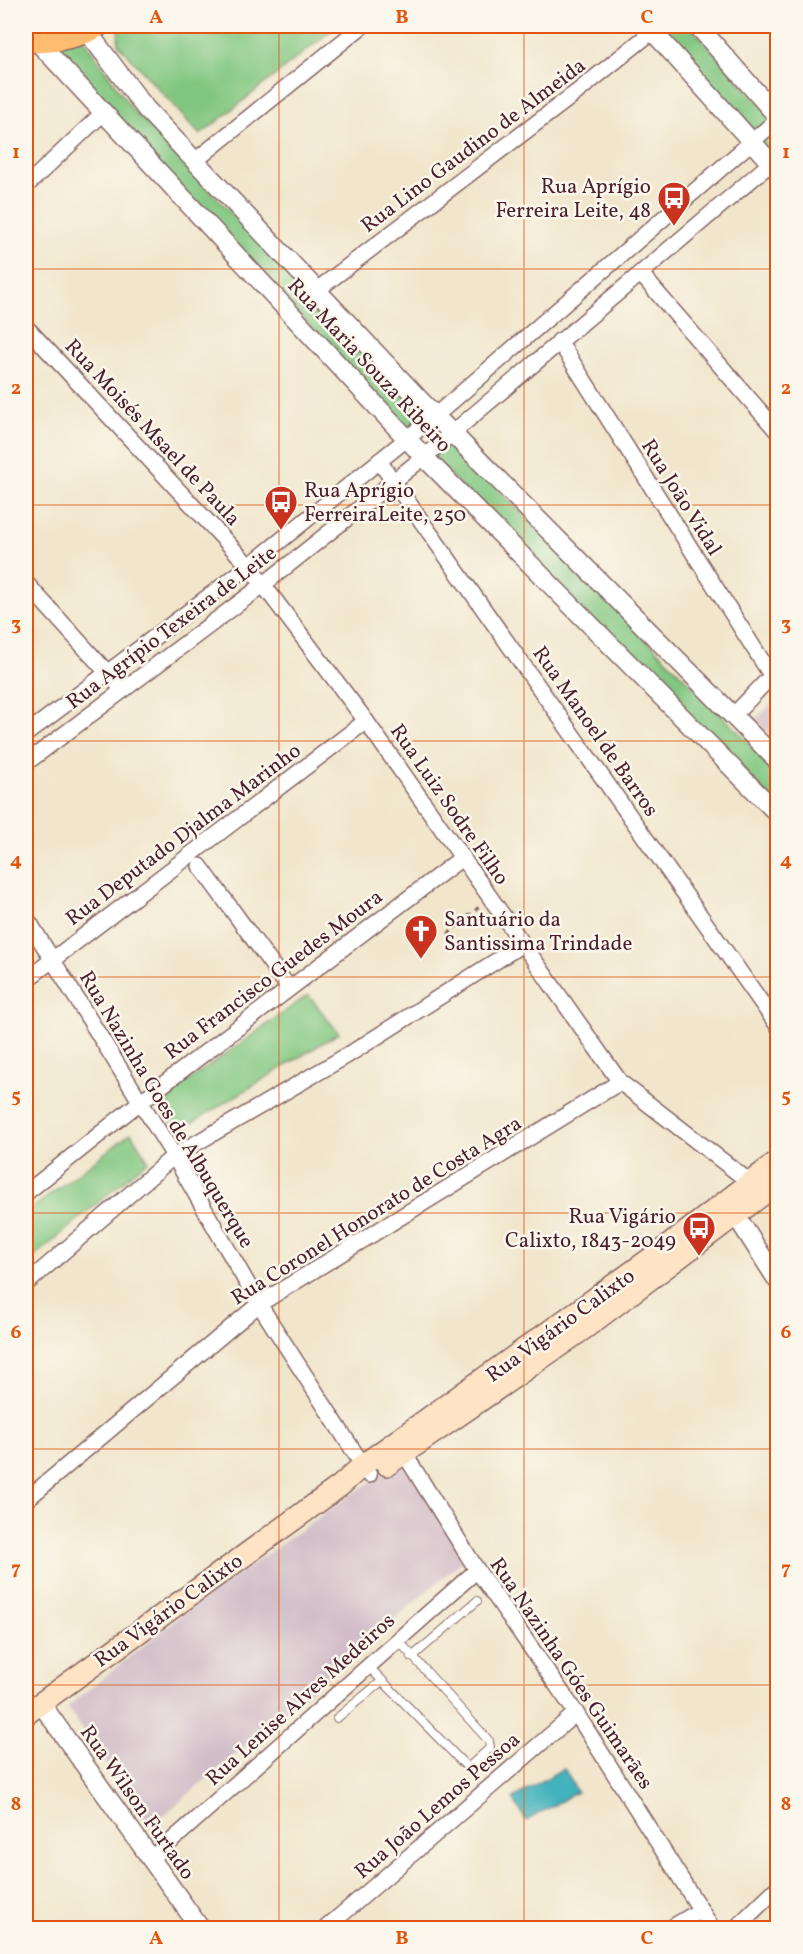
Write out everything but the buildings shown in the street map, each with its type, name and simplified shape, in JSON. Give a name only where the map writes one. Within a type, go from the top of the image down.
[{"type":"main road","points":[[31,40],[91,28]]},
{"type":"main road","name":"Rua Vigário Calixto","points":[[400,1448],[669,1246],[777,1161]]},
{"type":"main road","name":"Rua Vigário Calixto","points":[[33,1708],[340,1486],[585,1329],[777,1183]]},
{"type":"street","points":[[195,161],[362,26]]},
{"type":"street","points":[[698,26],[775,109]]},
{"type":"street","name":"Rua Maria Souza Ribeiro","points":[[91,28],[146,109],[435,416],[777,761]]},
{"type":"street","points":[[650,28],[751,141],[775,163]]},
{"type":"street","name":"Rua Lino Gaudino de Almeida","points":[[317,290],[596,78],[650,28]]},
{"type":"street","name":"Rua Maria Souza Ribeiro","points":[[31,40],[104,112],[424,457],[777,814]]},
{"type":"street","name":"Rua Agrípio Texeira de Leite","points":[[26,734],[249,566],[435,416],[751,141],[775,109]]},
{"type":"street","points":[[26,186],[104,112]]},
{"type":"street","name":"Rua Agrípio Texeira de Leite","points":[[26,763],[263,585],[424,457],[639,273],[775,163]]},
{"type":"street","points":[[639,273],[777,432]]},
{"type":"street","name":"Rua Moisés Msael de Paula","points":[[26,327],[249,566]]},
{"type":"street","name":"Rua João Vidal","points":[[558,341],[774,672]]},
{"type":"street","name":"Rua Manoel de Barros","points":[[379,461],[777,1026]]},
{"type":"street","name":"Rua Luiz Sodre Filho","points":[[249,566],[366,721],[491,897],[521,945],[620,1082],[751,1183]]},
{"type":"street","points":[[26,583],[123,690]]},
{"type":"street","points":[[733,716],[774,672]]},
{"type":"street","name":"Rua Deputado Djalma Marinho","points":[[26,980],[366,721]]},
{"type":"street","name":"Rua Francisco Guedes Moura","points":[[26,1193],[140,1102],[463,857]]},
{"type":"street","points":[[200,866],[290,988]]},
{"type":"street","name":"Rua Nazinha Goes de Albuquerque","points":[[26,917],[174,1156],[259,1304],[366,1470]]},
{"type":"street","points":[[26,1284],[174,1156],[348,1055],[521,945]]},
{"type":"street","name":"Rua Coronel Honorato de Costa Agra","points":[[26,1500],[259,1304],[620,1082]]},
{"type":"street","points":[[735,1214],[777,1281]]},
{"type":"street","name":"Rua Nazinha Góes Guimarães","points":[[400,1448],[477,1570],[576,1713],[712,1929]]},
{"type":"street","name":"Rua Lenise Alves Medeiros","points":[[150,1860],[477,1570]]},
{"type":"street","name":"Rua Wilson Furtado","points":[[33,1708],[200,1929]]},
{"type":"street","name":"Rua João Lemos Pessoa","points":[[326,1929],[576,1713]]},
{"type":"street","points":[[736,1929],[777,1887]]},
{"type":"street","points":[[671,1929],[701,1910]]},
{"type":"lane","points":[[412,1657],[477,1601]]},
{"type":"lane","points":[[368,1666],[466,1766],[470,1767],[490,1748],[489,1741],[398,1640]]},
{"type":"lane","points":[[337,1718],[382,1681]]},
{"type":"path","points":[[448,934],[491,897]]},
{"type":"shaded area","points":[[777,699],[777,742],[755,719]]},
{"type":"shaded area","points":[[403,1459],[466,1558],[150,1827],[67,1707],[199,1601]]},
{"type":"green space","points":[[119,26],[337,26],[200,135],[118,44]]},
{"type":"green space","points":[[658,26],[690,26],[777,124],[777,148],[771,154]]},
{"type":"green space","points":[[82,36],[131,108],[426,416],[407,429],[45,43]]},
{"type":"green space","points":[[450,441],[777,771],[777,805],[433,458]]},
{"type":"green space","points":[[308,995],[339,1033],[177,1132],[160,1101]]},
{"type":"green space","points":[[131,1133],[148,1160],[26,1264],[26,1213]]},
{"type":"water","points":[[564,1768],[577,1792],[526,1821],[513,1798]]},
{"type":"place","name":"Rua Aprígio Ferreira Leite, 48","points":[[674,227]]},
{"type":"place","name":"Rua Aprígio FerreiraLeite, 250","points":[[281,531]]},
{"type":"place","name":"Santuário da Santissima Trindade","points":[[421,960]]},
{"type":"place","name":"Rua Vigário Calixto, 1843-2049","points":[[699,1257]]}]
